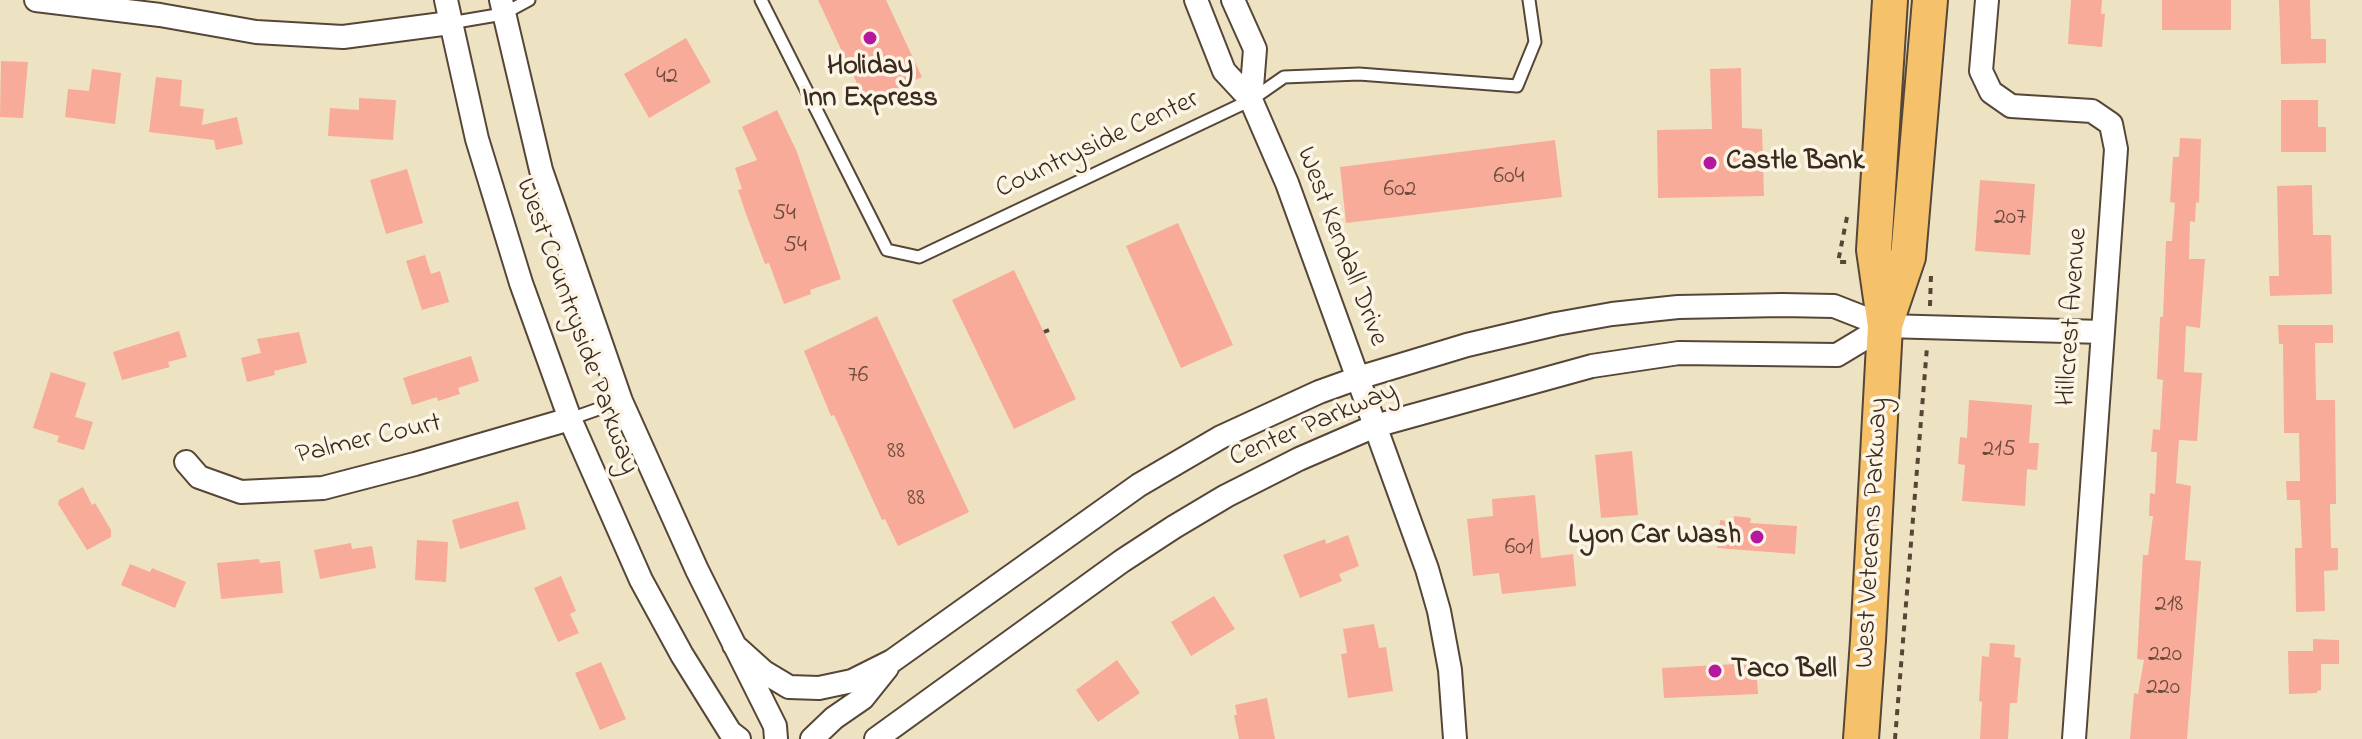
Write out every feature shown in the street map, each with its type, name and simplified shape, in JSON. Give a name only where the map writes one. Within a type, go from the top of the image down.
[{"type":"main road","name":"West Veterans Parkway","points":[[1861,739],[1885,326],[1874,250],[1890,0]]},
{"type":"main road","name":"West Veterans Parkway","points":[[1885,326],[1908,257],[1930,0]]},
{"type":"street","points":[[36,0],[161,7],[256,32],[343,37],[450,23]]},
{"type":"street","name":"West Countryside Parkway","points":[[446,0],[477,139],[521,283],[570,419],[641,580],[730,732],[739,739]]},
{"type":"street","name":"West Kendall Drive","points":[[1196,0],[1224,71],[1251,100],[1287,183],[1427,569],[1450,670],[1455,739]]},
{"type":"street","name":"West Kendall Drive","points":[[1233,0],[1255,49],[1251,100]]},
{"type":"street","name":"Hillcrest Avenue","points":[[1987,0],[1981,71],[1991,92],[2011,106],[2092,111],[2111,124],[2116,149],[2074,739]]},
{"type":"street","name":"West Countryside Parkway","points":[[502,7],[541,170],[621,401],[697,570],[775,726],[776,739]]},
{"type":"street","name":"Center Parkway","points":[[734,645],[764,672],[789,687],[819,688],[852,681],[892,661],[1139,485],[1221,437],[1319,392],[1358,378],[1467,345],[1556,324],[1639,311],[1711,306],[1834,306],[1885,326],[2103,332]]},
{"type":"street","name":"Center Parkway","points":[[876,739],[1109,570],[1174,527],[1299,459],[1375,426],[1592,366],[1679,353],[1837,355],[1885,326]]},
{"type":"street","name":"Palmer Court","points":[[186,462],[199,477],[241,492],[323,488],[570,419]]},
{"type":"street","name":"Center Parkway","points":[[812,739],[834,718],[863,698],[892,661]]},
{"type":"lane","points":[[450,23],[529,0]]},
{"type":"lane","name":"Countryside Center","points":[[761,0],[887,250],[919,257],[1251,100],[1284,77],[1359,74],[1517,86],[1535,42],[1529,0]]},
{"type":"lane","points":[[570,419],[621,401]]},
{"type":"path","points":[[1895,739],[1925,361]]},
{"type":"building","name":"Holiday Inn Express","points":[[818,0],[886,0],[922,77],[866,103]]},
{"type":"building","points":[[2071,0],[2102,0],[2101,14],[2105,14],[2102,47],[2068,44]]},
{"type":"building","points":[[2162,0],[2231,0],[2231,30],[2162,30]]},
{"type":"building","points":[[2279,0],[2310,0],[2311,39],[2326,39],[2326,63],[2281,64]]},
{"type":"building","points":[[686,38],[711,82],[649,118],[624,74]]},
{"type":"building","points":[[1,61],[28,62],[23,118],[0,117]]},
{"type":"building","name":"Castle Bank","points":[[1741,68],[1742,128],[1762,129],[1764,196],[1658,198],[1657,130],[1712,129],[1710,69]]},
{"type":"building","points":[[92,69],[121,73],[115,124],[65,117],[68,89],[89,91]]},
{"type":"building","points":[[156,77],[182,80],[180,106],[204,109],[202,125],[237,117],[243,144],[216,150],[214,140],[149,132]]},
{"type":"building","points":[[359,98],[396,100],[393,140],[328,136],[330,108],[359,110]]},
{"type":"building","points":[[2281,100],[2318,100],[2318,127],[2326,127],[2326,152],[2281,152]]},
{"type":"building","points":[[777,110],[797,152],[841,279],[784,304],[746,214],[735,168],[757,160],[742,127]]},
{"type":"building","points":[[2180,138],[2201,139],[2199,203],[2196,202],[2195,222],[2190,221],[2189,259],[2205,259],[2200,328],[2186,326],[2184,372],[2202,373],[2197,441],[2179,440],[2176,483],[2191,486],[2185,560],[2201,561],[2187,739],[2130,739],[2134,693],[2138,694],[2144,660],[2137,659],[2143,555],[2148,555],[2153,516],[2149,516],[2150,493],[2155,494],[2157,452],[2151,452],[2153,429],[2160,430],[2163,380],[2157,379],[2160,317],[2163,317],[2166,241],[2172,241],[2175,203],[2170,202],[2173,157],[2179,157]]},
{"type":"building","points":[[1555,140],[1562,197],[1346,223],[1340,167]]},
{"type":"building","points":[[407,169],[423,223],[386,234],[370,180]]},
{"type":"building","points":[[1980,180],[2035,184],[2030,255],[1975,251]]},
{"type":"building","points":[[2312,185],[2313,235],[2331,235],[2332,294],[2270,296],[2269,276],[2279,276],[2277,186]]},
{"type":"building","points":[[1178,223],[1233,345],[1181,368],[1126,246]]},
{"type":"building","points":[[425,255],[431,274],[440,271],[449,302],[422,310],[406,261]]},
{"type":"building","points":[[1014,270],[1076,399],[1014,429],[952,300]]},
{"type":"building","points":[[877,316],[969,512],[898,546],[885,519],[882,520],[834,415],[831,416],[804,351]]},
{"type":"building","points":[[2278,325],[2333,325],[2333,343],[2315,343],[2316,400],[2335,400],[2336,504],[2330,504],[2331,548],[2338,548],[2338,570],[2324,571],[2325,611],[2296,612],[2295,548],[2302,548],[2300,500],[2287,500],[2286,481],[2300,481],[2299,433],[2284,433],[2283,344],[2279,344]]},
{"type":"building","points":[[179,331],[187,357],[168,362],[170,367],[122,380],[113,352]]},
{"type":"building","points":[[299,332],[307,363],[247,382],[241,358],[261,353],[257,339]]},
{"type":"building","points":[[471,356],[479,381],[458,388],[460,394],[412,405],[403,378]]},
{"type":"building","points":[[51,372],[86,383],[75,417],[93,422],[84,450],[57,442],[59,436],[33,428]]},
{"type":"building","points":[[1969,400],[2032,405],[2029,443],[2039,443],[2037,470],[2027,469],[2025,506],[1962,501],[1965,465],[1958,464],[1960,437],[1967,438]]},
{"type":"building","points":[[1632,451],[1638,515],[1601,518],[1595,455]]},
{"type":"building","points":[[83,487],[111,530],[111,537],[87,550],[58,504],[59,500]]},
{"type":"building","points":[[1535,495],[1541,558],[1573,554],[1576,586],[1502,594],[1499,573],[1473,576],[1467,519],[1493,516],[1492,499]]},
{"type":"building","points":[[518,501],[526,529],[460,549],[452,520]]},
{"type":"building","name":"Lyon Car Wash","points":[[1734,516],[1751,518],[1750,523],[1797,526],[1795,554],[1717,548],[1720,520],[1734,522]]},
{"type":"building","points":[[1348,535],[1359,566],[1339,574],[1342,581],[1300,598],[1283,555],[1325,539],[1326,544]]},
{"type":"building","points":[[417,540],[448,542],[446,582],[415,580]]},
{"type":"building","points":[[351,543],[352,549],[372,546],[376,568],[320,579],[314,550]]},
{"type":"building","points":[[259,559],[260,563],[280,561],[283,593],[221,599],[217,563]]},
{"type":"building","points":[[130,564],[150,572],[152,568],[186,582],[175,608],[121,585]]},
{"type":"building","points":[[561,576],[576,611],[570,614],[579,633],[558,642],[534,588]]},
{"type":"building","points":[[1214,596],[1235,629],[1191,656],[1171,622]]},
{"type":"building","points":[[1374,624],[1379,648],[1386,647],[1393,691],[1348,698],[1341,654],[1347,653],[1343,629]]},
{"type":"building","points":[[2313,639],[2339,640],[2339,664],[2321,664],[2321,690],[2317,693],[2289,694],[2288,651],[2313,651]]},
{"type":"building","points":[[1990,643],[2015,645],[2014,657],[2021,658],[2017,703],[2010,703],[2008,739],[1980,739],[1982,656],[1989,657]]},
{"type":"building","points":[[1117,660],[1140,693],[1098,722],[1076,690]]},
{"type":"building","points":[[601,662],[626,719],[600,730],[575,673]]},
{"type":"building","points":[[1756,663],[1758,694],[1664,698],[1662,668]]},
{"type":"building","points":[[1267,698],[1275,739],[1239,739],[1235,705]]},
{"type":"place","name":"Holiday Inn Express","points":[[870,38]]},
{"type":"place","name":"Castle Bank","points":[[1710,163]]},
{"type":"place","name":"Lyon Car Wash","points":[[1757,537]]},
{"type":"place","name":"Taco Bell","points":[[1715,671]]}]
